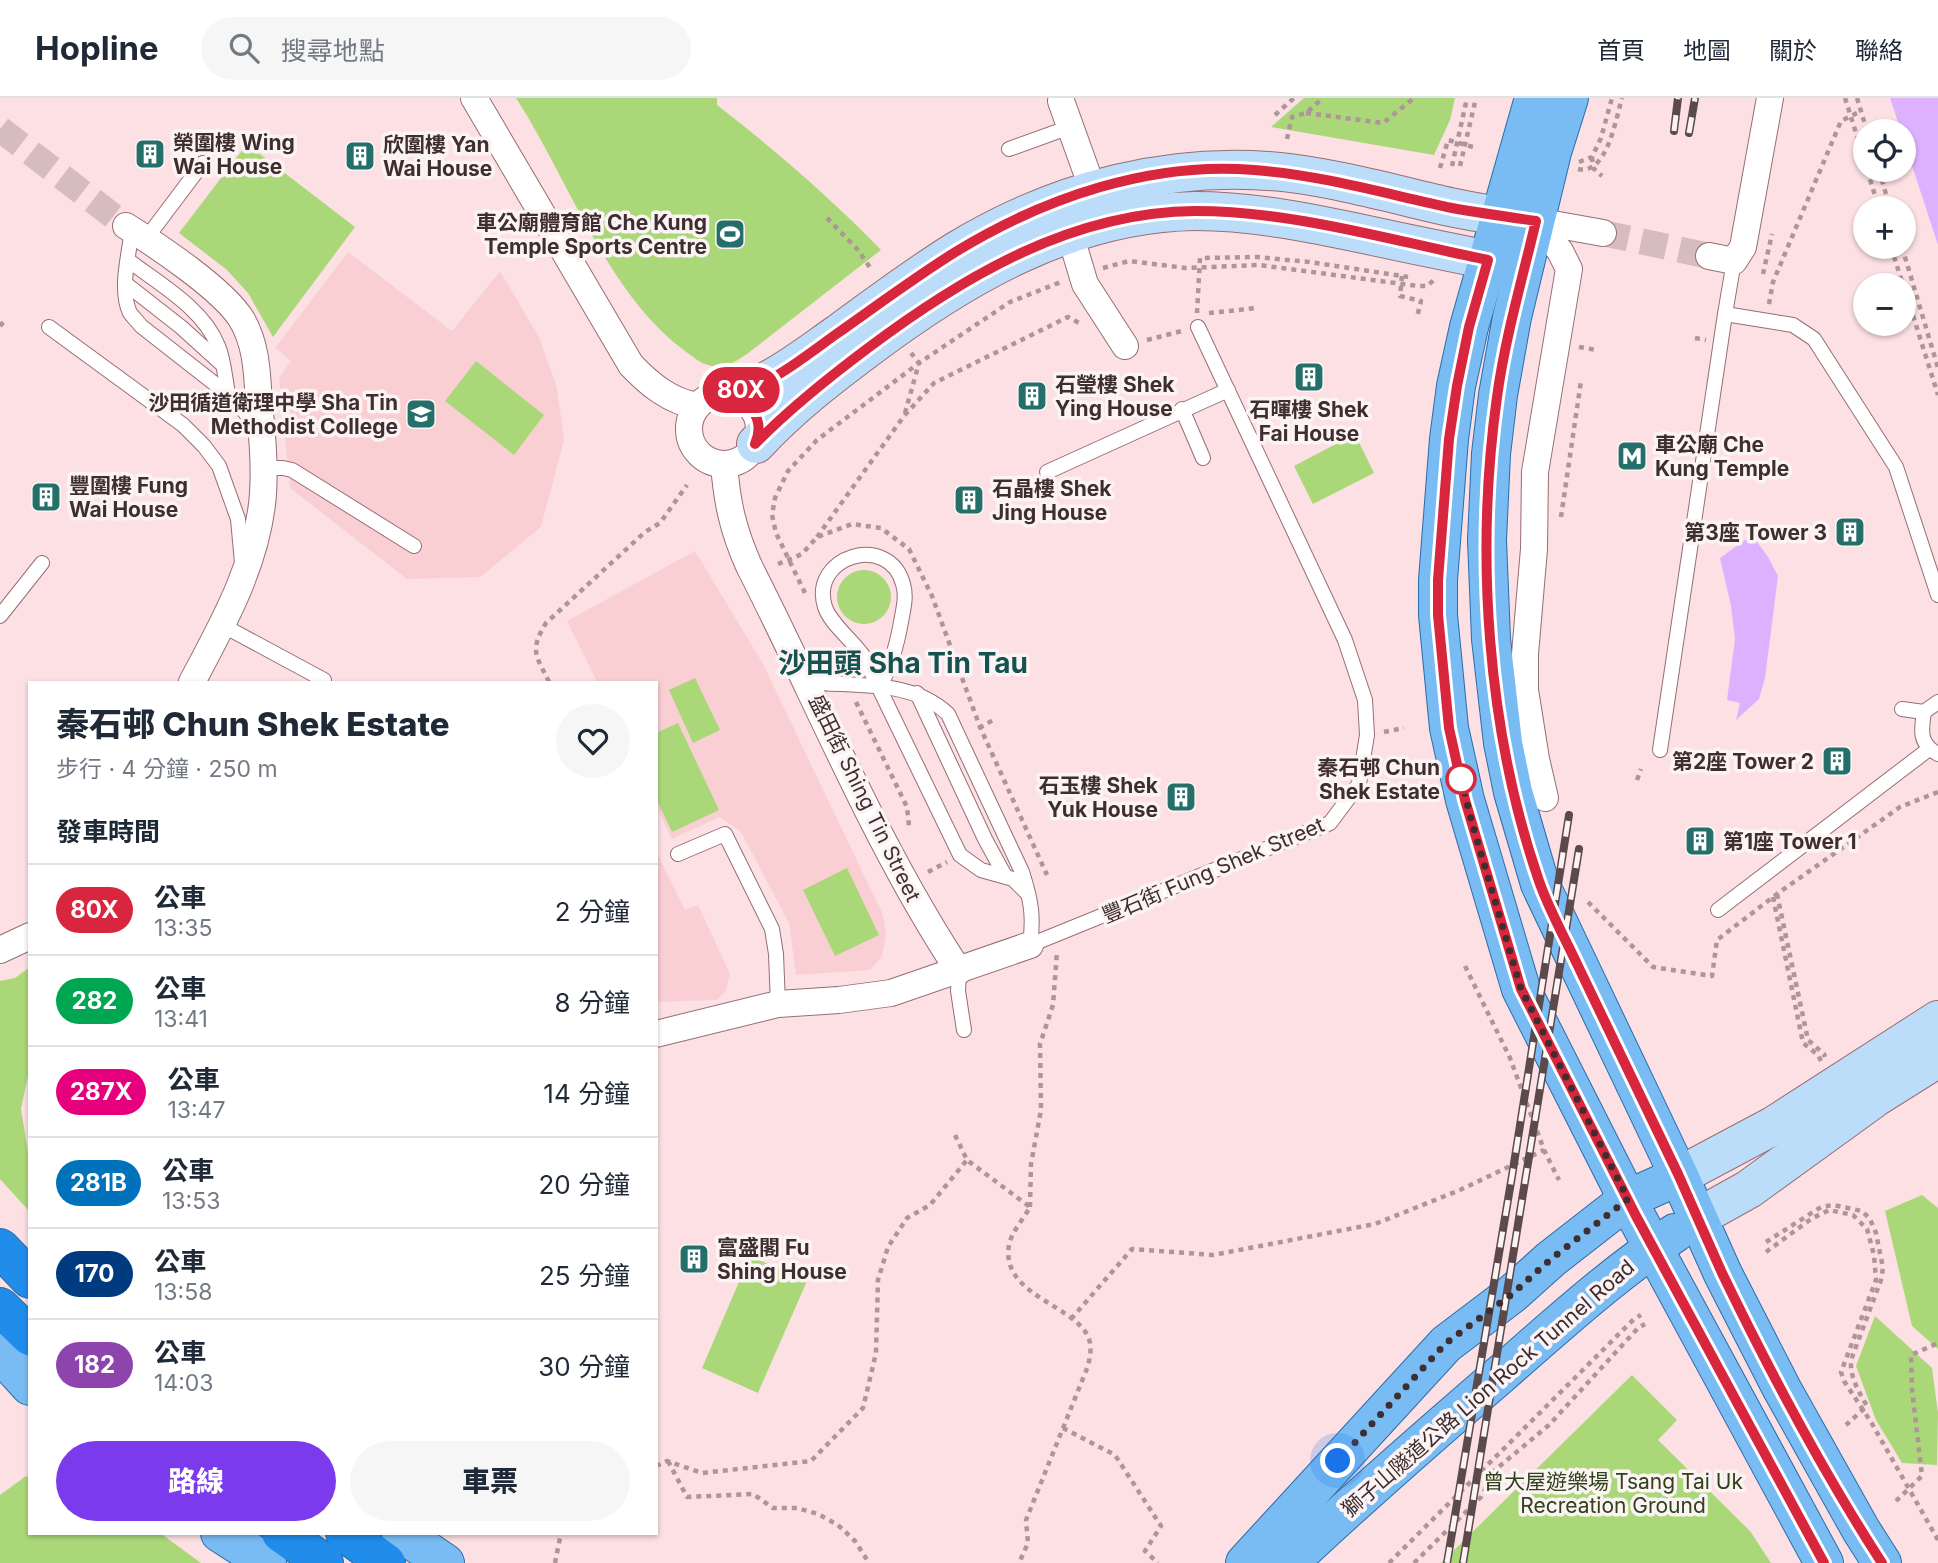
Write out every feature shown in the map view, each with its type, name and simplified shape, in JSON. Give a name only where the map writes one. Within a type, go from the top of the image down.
[{"type":"highway","points":[[0,1248],[28,1277]]},
{"type":"highway","points":[[0,1307],[28,1334]]},
{"type":"highway","points":[[284,1535],[321,1560]]},
{"type":"highway","points":[[348,1535],[386,1563]]},
{"type":"main road","points":[[1534,98],[1518,219],[1506,264],[1490,454],[1487,540],[1491,639],[1523,691],[1503,743],[1517,810],[1540,884],[1697,1218],[1782,1389],[1882,1563]]},
{"type":"main road","points":[[1518,219],[1552,152],[1569,98]]},
{"type":"main road","points":[[1506,264],[1469,327],[1457,386],[1439,542],[1438,615],[1449,728],[1472,823],[1521,989],[1628,1199],[1824,1563]]},
{"type":"main road","name":"獅子山隧道公路 Lion Rock Tunnel Road","points":[[1245,1563],[1446,1343],[1512,1294],[1551,1259],[1628,1199],[1679,1176]]},
{"type":"main road","name":"獅子山隧道公路 Lion Rock Tunnel Road","points":[[1289,1563],[1368,1488],[1587,1299],[1654,1247],[1697,1218]]},
{"type":"main road","points":[[0,1353],[28,1384]]},
{"type":"main road","points":[[223,1535],[267,1563]]},
{"type":"main road","points":[[404,1535],[445,1563]]},
{"type":"street","points":[[474,98],[631,365],[646,382],[678,402],[740,398],[755,412],[759,432],[740,454]]},
{"type":"street","points":[[1722,259],[1743,247],[1770,98]]},
{"type":"street","points":[[1061,101],[1093,190]]},
{"type":"street","points":[[1506,264],[1329,227],[1252,214],[1195,211],[1139,216],[1094,225],[1009,257],[965,281],[812,390],[740,454],[705,458],[695,447],[690,425],[710,400],[757,386],[796,364],[877,305],[981,237],[1054,203],[1133,178],[1187,170],[1251,169],[1331,180],[1518,219],[1603,233]]},
{"type":"street","points":[[1518,219],[1560,251],[1569,269],[1535,472],[1534,549],[1523,691],[1545,798]]},
{"type":"street","points":[[135,232],[230,303],[242,321],[255,357],[264,468],[263,496],[256,536],[243,577],[222,625],[193,681]]},
{"type":"street","points":[[1070,234],[1085,284],[1125,346]]},
{"type":"street","name":"盛田街 Shing Tin Street","points":[[740,454],[726,498],[735,535],[889,850],[925,919],[959,971]]},
{"type":"street","points":[[0,950],[28,937]]},
{"type":"street","name":"豐石街 Fung Shek Street","points":[[658,1034],[778,1004],[891,993],[1030,945]]},
{"type":"street","name":"獅子山隧道公路 Lion Rock Tunnel Road","points":[[1679,1176],[1773,1126],[1938,1020]]},
{"type":"street","name":"獅子山隧道公路 Lion Rock Tunnel Road","points":[[1697,1218],[1749,1189],[1876,1097],[1938,1058]]},
{"type":"lane","points":[[1009,149],[1070,127]]},
{"type":"lane","points":[[203,163],[135,232],[128,260],[126,299],[131,313],[141,326],[228,394],[244,410],[262,439]]},
{"type":"lane","points":[[1660,750],[1725,314],[1722,259]]},
{"type":"lane","points":[[128,260],[195,311],[209,328],[219,346],[228,394]]},
{"type":"lane","points":[[126,284],[181,327],[223,365]]},
{"type":"lane","points":[[1725,314],[1793,325],[1814,340],[1896,467],[1938,595]]},
{"type":"lane","points":[[50,327],[183,425],[204,446],[219,466],[238,519],[243,577]]},
{"type":"lane","name":"豐石街 Fung Shek Street","points":[[1030,945],[1331,823],[1359,784],[1367,735],[1365,700],[1345,640],[1198,327]]},
{"type":"lane","points":[[1047,471],[1228,390]]},
{"type":"lane","points":[[1182,409],[1203,458]]},
{"type":"lane","points":[[264,468],[283,467],[292,470],[414,546]]},
{"type":"lane","points":[[879,688],[889,670],[895,650],[905,593],[899,574],[892,566],[876,556],[858,555],[843,561],[831,571],[826,581],[823,604],[827,615],[854,642],[864,657],[960,856],[981,870],[1004,874],[1023,886],[1031,899]]},
{"type":"lane","points":[[0,616],[42,563]]},
{"type":"lane","points":[[222,625],[324,680]]},
{"type":"lane","points":[[807,682],[917,693],[935,702],[948,714],[1014,854],[1031,899],[1034,921],[1030,945]]},
{"type":"lane","points":[[917,693],[1004,874]]},
{"type":"lane","points":[[1902,709],[1924,712],[1938,702]]},
{"type":"lane","points":[[1718,910],[1933,752],[1920,735],[1924,712]]},
{"type":"lane","points":[[678,854],[725,834],[772,929],[778,1004]]},
{"type":"lane","points":[[959,971],[958,991],[964,1030]]},
{"type":"path","points":[[1275,115],[1294,98]]},
{"type":"path","points":[[1306,113],[1323,98]]},
{"type":"path","points":[[1287,139],[1292,117],[1306,113],[1383,123],[1406,101],[1414,98]]},
{"type":"path","points":[[1452,166],[1467,98]]},
{"type":"path","points":[[1461,166],[1476,98]]},
{"type":"path","points":[[1602,176],[1593,168],[1592,157],[1601,138],[1612,98]]},
{"type":"path","points":[[1592,157],[1578,166],[1585,171],[1593,168],[1604,154],[1622,98]]},
{"type":"path","points":[[1844,98],[1853,126]]},
{"type":"path","points":[[1857,98],[1863,119]]},
{"type":"path","points":[[1769,321],[1773,282],[1841,121],[1861,111]]},
{"type":"path","points":[[1467,137],[1475,139]]},
{"type":"path","points":[[1440,168],[1448,140],[1474,147]]},
{"type":"path","points":[[827,218],[858,250],[871,269]]},
{"type":"path","points":[[1257,308],[1197,314],[1200,258],[1257,257],[1390,275]]},
{"type":"path","points":[[1906,259],[1938,368]]},
{"type":"path","points":[[807,597],[776,533],[772,515],[775,498],[788,471],[817,440],[919,363],[1010,302],[1082,273],[1129,261],[1185,268],[1259,265],[1401,285],[1427,286],[1440,272]]},
{"type":"path","points":[[1402,276],[1400,296],[1421,300],[1417,317]]},
{"type":"path","points":[[778,565],[802,554],[817,537],[904,416],[934,383],[1068,317],[1125,346],[1198,327]]},
{"type":"path","points":[[0,326],[6,319]]},
{"type":"path","points":[[1916,324],[1938,395]]},
{"type":"path","points":[[1559,528],[1581,381]]},
{"type":"path","points":[[549,681],[535,652],[536,639],[546,623],[645,532],[660,523],[687,485]]},
{"type":"path","points":[[817,537],[852,524],[881,528],[909,549],[932,596],[980,727],[1047,876]]},
{"type":"path","points":[[831,648],[907,807],[909,826]]},
{"type":"path","points":[[1636,780],[1641,769]]},
{"type":"path","points":[[1900,807],[1938,792]]},
{"type":"path","points":[[1816,1069],[1821,1064],[1821,1059],[1803,1043],[1775,896],[1808,1040],[1824,1054],[1825,1066]]},
{"type":"path","points":[[1019,1563],[1028,1543],[1026,1520],[1088,1366],[1091,1352],[1089,1338],[1071,1319],[1035,1296],[1011,1268],[1009,1244],[1030,1207],[1031,1164],[1041,1110],[1040,1044],[1053,1004],[1057,950]]},
{"type":"path","points":[[1465,966],[1510,1058],[1544,1150],[1559,1180]]},
{"type":"path","points":[[955,1135],[967,1160],[1030,1207]]},
{"type":"path","points":[[1071,1319],[1132,1249],[1213,1255],[1375,1224],[1460,1190],[1544,1150]]},
{"type":"path","points":[[658,1465],[667,1461],[702,1473],[811,1461],[863,1408],[876,1353],[878,1280],[888,1247],[907,1218],[930,1205],[967,1160]]},
{"type":"path","points":[[1766,1242],[1821,1207],[1833,1205],[1863,1211],[1870,1219],[1876,1233],[1883,1268],[1851,1360],[1854,1383],[1867,1406],[1846,1425]]},
{"type":"path","points":[[1766,1252],[1811,1219],[1829,1210],[1853,1215],[1867,1229],[1874,1255],[1876,1280],[1842,1372],[1938,1540]]},
{"type":"path","points":[[1389,1563],[1641,1315]]},
{"type":"path","points":[[1414,1563],[1480,1497],[1495,1470],[1549,1425],[1638,1328],[1645,1324]]},
{"type":"path","points":[[1896,1501],[1922,1476],[1912,1389],[1911,1354],[1938,1343]]},
{"type":"path","points":[[1063,1427],[1115,1455],[1161,1526],[1145,1551],[1158,1563]]},
{"type":"path","points":[[667,1461],[687,1497],[753,1494],[773,1508],[797,1508],[818,1514],[838,1525],[855,1541],[869,1563]]},
{"type":"path","points":[[555,1563],[561,1535]]},
{"type":"shaded area","points":[[1890,98],[1938,98],[1938,245],[1916,178],[1916,119],[1897,119]]},
{"type":"shaded area","name":"沙田循道衛理中學 Sha Tin Methodist College","points":[[348,252],[452,331],[500,271],[540,339],[557,388],[564,440],[541,527],[480,577],[407,579],[290,488],[279,378],[291,361],[275,348]]},
{"type":"shaded area","points":[[1752,535],[1778,576],[1765,678],[1759,699],[1736,720],[1740,703],[1727,700],[1735,639],[1720,558]]},
{"type":"shaded area","points":[[695,551],[762,662],[883,915],[886,935],[882,956],[870,970],[796,975],[789,923],[741,832],[720,817],[672,839],[658,811],[658,681],[597,681],[567,621]]},
{"type":"shaded area","points":[[658,855],[685,910],[698,905],[730,974],[725,992],[716,1000],[658,1002]]},
{"type":"green space","name":"車公廟體育館 Che Kung Temple Sports Centre","points":[[516,98],[717,98],[717,105],[802,175],[881,250],[742,357],[724,366],[705,364],[657,327],[633,299],[591,233]]},
{"type":"green space","points":[[1304,98],[1455,98],[1450,120],[1434,155],[1271,127]]},
{"type":"green space","points":[[247,144],[355,227],[273,337],[248,293],[227,270],[179,233]]},
{"type":"green space","points":[[476,361],[544,415],[514,455],[445,401]]},
{"type":"green space","points":[[1355,434],[1374,473],[1313,504],[1294,466]]},
{"type":"green space","points":[[864,570],[883,578],[891,597],[883,616],[864,624],[845,616],[837,597],[845,578]]},
{"type":"green space","points":[[695,678],[720,730],[693,743],[669,690]]},
{"type":"green space","points":[[678,723],[719,810],[672,832],[658,802],[658,732]]},
{"type":"green space","points":[[847,868],[879,935],[835,956],[803,890]]},
{"type":"green space","points":[[28,968],[28,1076],[21,1109],[28,1153],[28,1210],[0,1179],[0,981],[15,978]]},
{"type":"green space","points":[[1922,1195],[1938,1208],[1938,1349],[1912,1326],[1885,1211]]},
{"type":"green space","points":[[750,1256],[807,1281],[758,1393],[702,1368]]},
{"type":"green space","points":[[1875,1316],[1932,1368],[1938,1413],[1937,1465],[1902,1463],[1876,1420],[1856,1366]]},
{"type":"green space","name":"曾大屋遊樂場 Tsang Tai Uk Recreation Ground","points":[[1632,1375],[1677,1420],[1658,1440],[1750,1531],[1771,1563],[1441,1563]]},
{"type":"green space","points":[[28,1477],[28,1535],[163,1535],[201,1563],[0,1563],[0,1495]]},
{"type":"tunnel","points":[[0,129],[126,226]]},
{"type":"tunnel","points":[[1603,233],[1709,256]]},
{"type":"railway","points":[[1674,131],[1678,98]]},
{"type":"railway","points":[[1689,133],[1695,98]]},
{"type":"railway","points":[[1447,1563],[1569,815]]},
{"type":"railway","points":[[1463,1563],[1579,849]]},
{"type":"bus line","name":"80X","points":[[1824,1563],[1636,1216],[1521,989],[1465,800],[1449,728],[1438,615],[1439,542],[1457,386],[1469,327],[1488,260],[1252,214],[1195,211],[1139,216],[1094,225],[1009,257],[965,281],[894,328],[812,390],[755,444],[759,432],[755,412],[740,398],[723,394],[757,386],[796,364],[877,305],[981,237],[1054,203],[1133,178],[1187,170],[1251,169],[1291,173],[1450,207],[1536,221],[1497,395],[1488,493],[1491,639],[1503,743],[1517,810],[1540,884],[1723,1274],[1782,1389],[1882,1563]]},
{"type":"place","name":"榮圍樓 Wing Wai House","points":[[150,154]]},
{"type":"place","name":"欣圍樓 Yan Wai House","points":[[360,156]]},
{"type":"place","name":"車公廟體育館 Che Kung Temple Sports Centre","points":[[730,234]]},
{"type":"place","name":"石暉樓 Shek Fai House","points":[[1309,377]]},
{"type":"place","name":"石瑩樓 Shek Ying House","points":[[1032,396]]},
{"type":"place","name":"沙田循道衛理中學 Sha Tin Methodist College","points":[[421,414]]},
{"type":"place","name":"車公廟 Che Kung Temple","points":[[1632,456]]},
{"type":"place","name":"豐圍樓 Fung Wai House","points":[[46,497]]},
{"type":"place","name":"石晶樓 Shek Jing House","points":[[969,500]]},
{"type":"place","name":"第3座 Tower 3","points":[[1850,532]]},
{"type":"place","name":"第2座 Tower 2","points":[[1837,761]]},
{"type":"place","name":"秦石邨 Chun Shek Estate","points":[[1461,779]]},
{"type":"place","name":"石玉樓 Shek Yuk House","points":[[1181,797]]},
{"type":"place","name":"第1座 Tower 1","points":[[1700,841]]},
{"type":"place","name":"富盛閣 Fu Shing House","points":[[694,1259]]},
{"type":"district","name":"沙田頭 Sha Tin Tau","points":[[903,663]]},
{"type":"route","points":[[1338,1461],[1446,1343],[1512,1294],[1551,1259],[1628,1199],[1521,989],[1461,779]]}]
